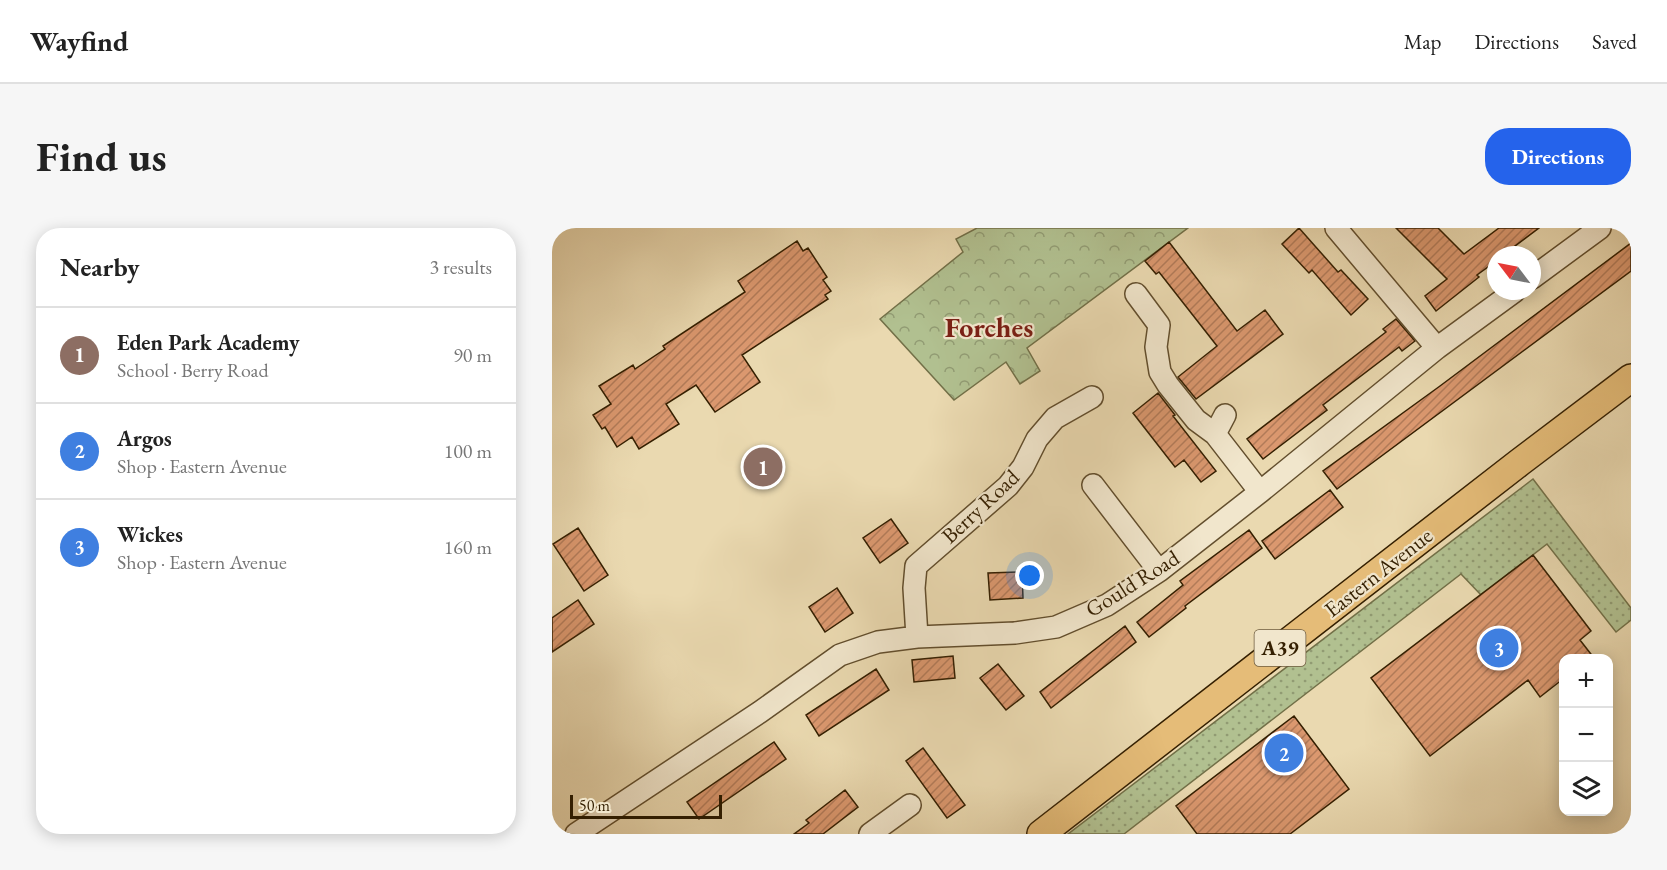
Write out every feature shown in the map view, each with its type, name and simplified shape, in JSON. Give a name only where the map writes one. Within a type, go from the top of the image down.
[{"type":"main road","name":"Eastern Avenue","points":[[1041,834],[1631,378]]},
{"type":"street","points":[[1336,228],[1437,348]]},
{"type":"street","points":[[1541,271],[1600,228]]},
{"type":"street","points":[[1136,294],[1159,326],[1156,347],[1160,372],[1168,385],[1196,420],[1215,434],[1260,492]]},
{"type":"street","name":"Gould Road","points":[[587,832],[840,656],[878,642],[917,637],[1015,633],[1056,627],[1107,605],[1159,571],[1437,348],[1503,300]]},
{"type":"street","name":"Berry Road","points":[[917,637],[914,588],[916,566],[1008,486],[1023,467],[1037,439],[1055,418],[1092,397]]},
{"type":"street","points":[[1215,434],[1225,415]]},
{"type":"street","points":[[1093,485],[1159,571]]},
{"type":"street","points":[[870,834],[910,805]]},
{"type":"green space","points":[[977,228],[1188,228],[1027,348],[1040,371],[1020,384],[1006,362],[954,400],[880,319],[963,252],[956,239]]},
{"type":"green space","points":[[1533,479],[1631,608],[1631,620],[1616,632],[1547,544],[1481,595],[1461,574],[1124,834],[1068,834]]},
{"type":"building","points":[[1299,228],[1338,272],[1341,270],[1368,299],[1351,315],[1312,270],[1309,273],[1282,244]]},
{"type":"building","points":[[1396,228],[1438,228],[1464,254],[1499,228],[1539,228],[1515,246],[1487,246],[1487,268],[1477,275],[1479,277],[1436,311],[1425,296],[1447,279]]},
{"type":"building","points":[[797,241],[803,251],[808,248],[827,277],[823,280],[831,291],[825,295],[828,299],[742,355],[760,382],[715,412],[696,385],[666,404],[679,424],[639,449],[632,437],[617,447],[605,427],[602,429],[593,415],[611,404],[599,386],[633,365],[635,369],[665,349],[663,346],[745,292],[738,281]]},
{"type":"building","points":[[1169,242],[1237,331],[1265,310],[1283,334],[1196,399],[1178,377],[1217,346],[1159,272],[1156,274],[1145,261]]},
{"type":"building","points":[[1631,243],[1631,271],[1337,489],[1323,471]]},
{"type":"building","points":[[1396,319],[1415,341],[1402,351],[1399,347],[1323,405],[1327,410],[1263,459],[1247,439],[1386,332],[1383,329]]},
{"type":"building","points":[[1158,393],[1216,471],[1201,482],[1184,460],[1175,467],[1133,413]]},
{"type":"building","points":[[1330,490],[1343,507],[1275,559],[1262,541]]},
{"type":"building","points":[[891,519],[908,543],[880,563],[863,538]]},
{"type":"building","points":[[578,528],[608,575],[584,591],[553,544]]},
{"type":"building","points":[[1249,530],[1262,548],[1185,606],[1186,608],[1149,637],[1137,622],[1183,585],[1180,581]]},
{"type":"building","points":[[1533,555],[1591,631],[1580,640],[1591,654],[1559,654],[1559,682],[1540,697],[1528,680],[1430,756],[1371,678]]},
{"type":"building","points":[[1022,572],[1023,598],[990,600],[988,573]]},
{"type":"building","points":[[837,588],[853,613],[825,632],[809,607]]},
{"type":"building","points":[[578,600],[594,624],[552,652],[552,618]]},
{"type":"building","points":[[1125,626],[1136,642],[1051,708],[1040,692]]},
{"type":"building","points":[[953,656],[955,678],[914,682],[912,660]]},
{"type":"building","points":[[998,664],[1024,696],[1006,710],[980,678]]},
{"type":"building","points":[[876,669],[889,690],[819,736],[806,715]]},
{"type":"building","points":[[1294,716],[1349,789],[1290,834],[1197,834],[1176,806]]},
{"type":"building","points":[[774,742],[786,759],[699,819],[687,802]]},
{"type":"building","points":[[923,748],[965,805],[947,818],[906,761]]},
{"type":"building","points":[[845,790],[858,807],[823,834],[794,834],[809,823],[806,820]]},
{"type":"place","name":"Eden Park Academy","points":[[763,467]]},
{"type":"place","name":"Wickes","points":[[1499,648]]},
{"type":"place","name":"Argos","points":[[1284,753]]},
{"type":"district","name":"Forches","points":[[989,327]]}]
